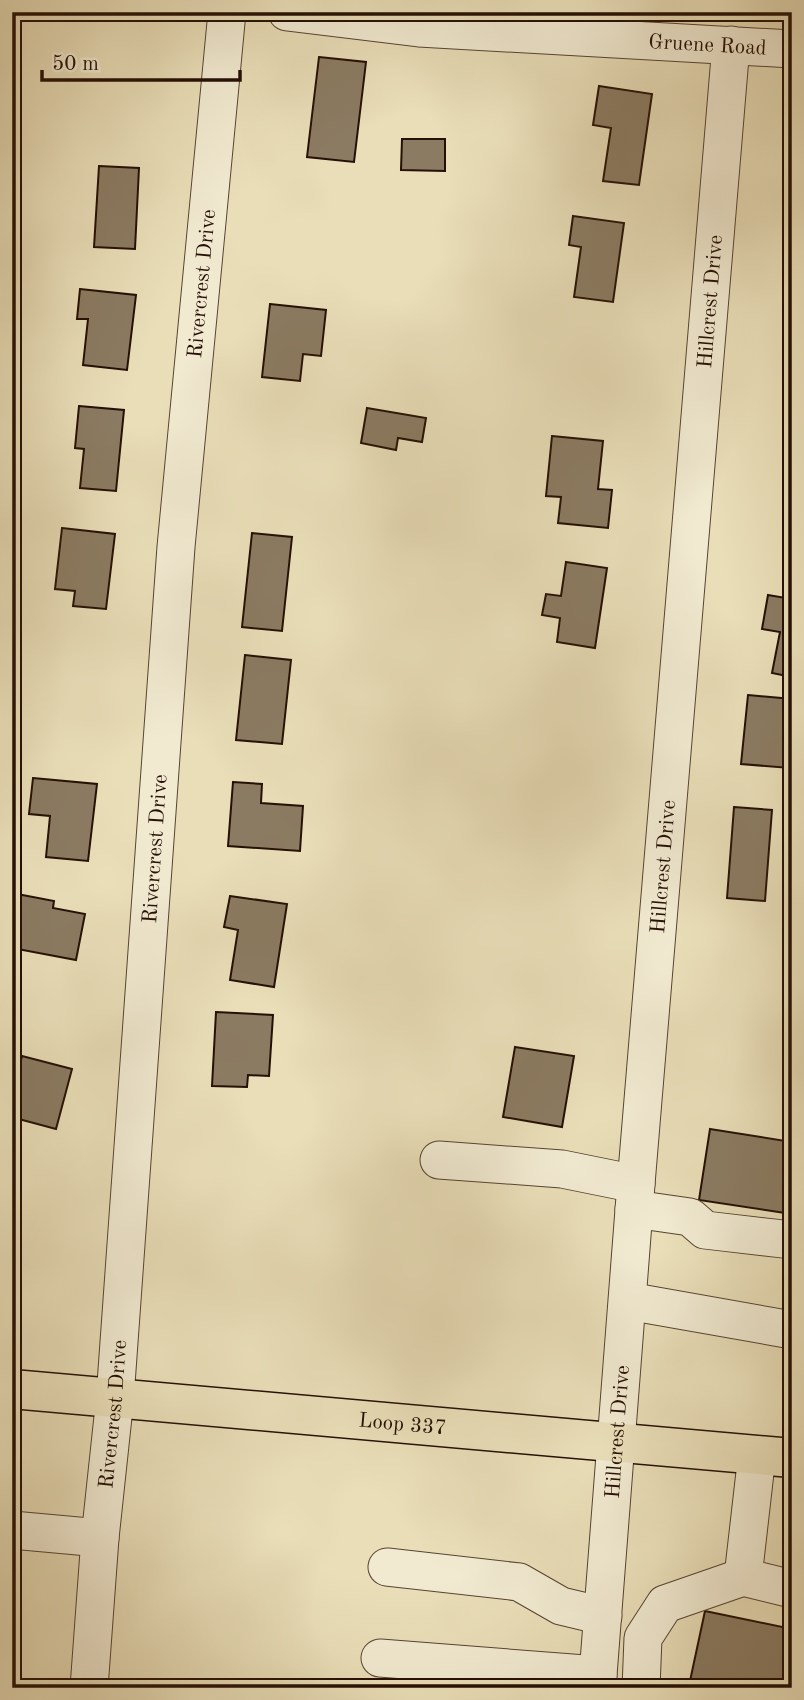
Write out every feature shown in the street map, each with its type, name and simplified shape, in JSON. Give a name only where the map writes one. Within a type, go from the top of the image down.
[{"type":"main road","name":"Loop 337","points":[[12,1389],[774,1456]]},
{"type":"street","name":"Rivercrest Drive","points":[[89,1688],[100,1538],[115,1398],[176,547],[227,12]]},
{"type":"street","name":"Gruene Road","points":[[287,12],[419,28],[792,49]]},
{"type":"street","name":"Hillcrest Drive","points":[[597,1681],[732,45]]},
{"type":"street","points":[[439,1160],[562,1169],[690,1217],[705,1230],[792,1240]]},
{"type":"street","points":[[628,1301],[792,1330]]},
{"type":"street","points":[[743,1577],[774,1456]]},
{"type":"street","points":[[12,1530],[100,1538]]},
{"type":"street","points":[[387,1567],[519,1582],[602,1628],[643,1638]]},
{"type":"street","points":[[641,1688],[643,1638],[666,1604],[743,1577],[792,1589]]},
{"type":"street","points":[[380,1658],[597,1681]]},
{"type":"building","points":[[319,57],[366,62],[354,162],[307,157]]},
{"type":"building","points":[[599,86],[652,94],[639,185],[603,181],[611,128],[593,125]]},
{"type":"building","points":[[402,139],[445,139],[445,171],[401,170]]},
{"type":"building","points":[[99,166],[139,168],[135,249],[94,247]]},
{"type":"building","points":[[573,216],[624,223],[613,302],[574,297],[581,247],[569,245]]},
{"type":"building","points":[[80,289],[136,295],[127,370],[83,365],[88,319],[77,319]]},
{"type":"building","points":[[270,304],[326,310],[321,356],[303,354],[300,381],[262,377]]},
{"type":"building","points":[[79,406],[124,410],[116,491],[80,488],[84,449],[75,448]]},
{"type":"building","points":[[367,408],[426,418],[422,442],[398,438],[396,450],[361,443]]},
{"type":"building","points":[[552,436],[603,441],[598,489],[612,490],[608,528],[558,523],[561,497],[546,496]]},
{"type":"building","points":[[62,528],[115,534],[106,609],[73,606],[75,591],[55,589]]},
{"type":"building","points":[[252,533],[292,537],[282,631],[242,627]]},
{"type":"building","points":[[566,562],[607,568],[595,648],[557,642],[560,618],[542,615],[546,594],[561,596]]},
{"type":"building","points":[[768,595],[792,599],[792,677],[772,673],[780,632],[762,629]]},
{"type":"building","points":[[245,655],[291,660],[282,744],[236,740]]},
{"type":"building","points":[[748,695],[792,699],[790,768],[741,764]]},
{"type":"building","points":[[33,778],[97,784],[88,861],[46,857],[50,816],[29,814]]},
{"type":"building","points":[[233,782],[262,784],[261,803],[303,806],[300,851],[228,846]]},
{"type":"building","points":[[734,807],[772,810],[765,901],[727,898]]},
{"type":"building","points":[[12,893],[54,901],[53,908],[85,914],[76,960],[12,948]]},
{"type":"building","points":[[230,896],[287,904],[274,987],[230,980],[238,930],[224,927]]},
{"type":"building","points":[[216,1012],[273,1015],[269,1076],[248,1075],[247,1087],[212,1086]]},
{"type":"building","points":[[515,1047],[574,1056],[562,1127],[503,1117]]},
{"type":"building","points":[[22,1056],[72,1069],[56,1129],[15,1118],[17,1110],[12,1108],[12,1080],[16,1081]]},
{"type":"building","points":[[710,1129],[792,1142],[792,1214],[699,1200]]},
{"type":"building","points":[[705,1611],[792,1629],[792,1688],[723,1688],[690,1681]]}]
